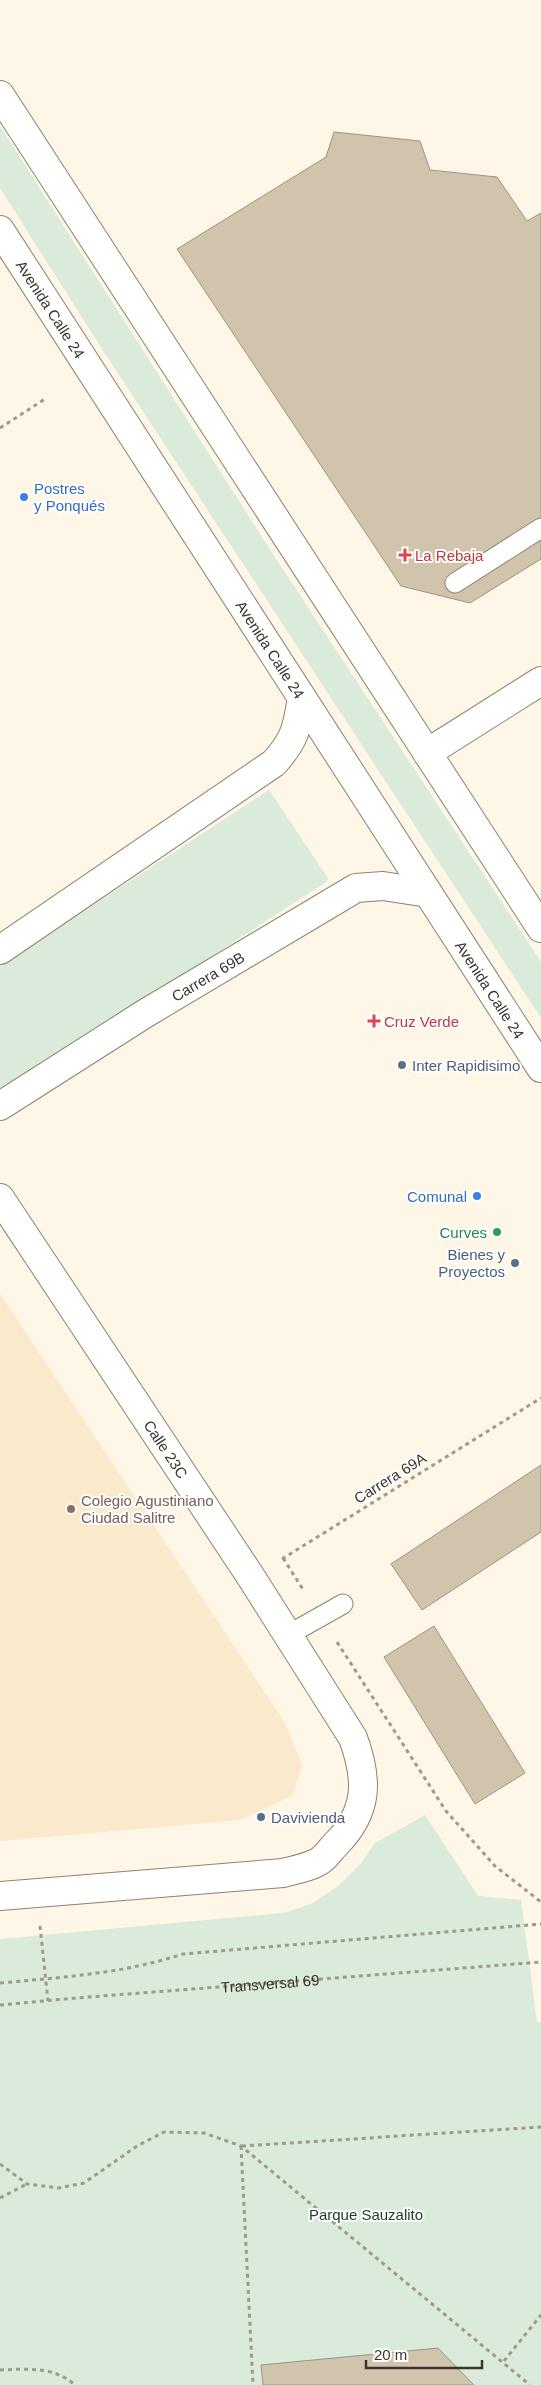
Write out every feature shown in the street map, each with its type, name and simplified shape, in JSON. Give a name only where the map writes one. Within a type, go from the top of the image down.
[{"type":"street","points":[[0,95],[541,928]]},
{"type":"street","name":"Avenida Calle 24","points":[[0,230],[541,1068]]},
{"type":"street","points":[[427,753],[541,680]]},
{"type":"street","points":[[0,950],[274,762],[289,747],[298,725],[302,698]]},
{"type":"street","name":"Carrera 69B","points":[[0,1106],[146,1014],[356,888],[383,886],[428,893]]},
{"type":"street","name":"Calle 23C","points":[[0,1198],[251,1577],[353,1738],[362,1763],[365,1784],[359,1813],[340,1840],[318,1863],[283,1873],[0,1896]]},
{"type":"lane","points":[[456,583],[541,528]]},
{"type":"lane","points":[[288,1635],[343,1604]]},
{"type":"path","points":[[0,428],[44,399]]},
{"type":"path","name":"Carrera 69A","points":[[251,1577],[541,1398]]},
{"type":"path","points":[[283,1558],[446,1811],[495,1866],[541,1902]]},
{"type":"path","points":[[0,1983],[74,1977],[145,1966],[183,1954],[541,1924]]},
{"type":"path","points":[[41,1935],[48,2001]]},
{"type":"path","name":"Transversal 69","points":[[0,2005],[541,1962]]},
{"type":"path","points":[[241,2146],[541,2127]]},
{"type":"path","points":[[0,2164],[26,2184],[59,2188],[84,2183],[137,2146],[164,2132],[204,2133],[241,2146],[530,2385]]},
{"type":"path","points":[[241,2146],[253,2385]]},
{"type":"path","points":[[0,2198],[26,2184]]},
{"type":"path","points":[[504,2362],[541,2315]]},
{"type":"path","points":[[0,2370],[35,2368],[56,2372],[75,2385]]},
{"type":"shaded area","name":"Colegio Agustiniano Ciudad Salitre","points":[[0,1294],[285,1723],[302,1765],[293,1795],[240,1820],[0,1841]]},
{"type":"green space","points":[[0,126],[267,545],[541,962],[541,1018],[104,352],[0,188]]},
{"type":"green space","points":[[269,790],[329,880],[3,1092],[0,1087],[0,966]]},
{"type":"green space","name":"Parque Sauzalito","points":[[425,1815],[478,1896],[521,1900],[537,2022],[541,2022],[541,2385],[0,2385],[0,1939],[284,1913],[311,1904],[337,1887],[359,1866],[375,1843]]},
{"type":"building","points":[[334,132],[420,141],[430,170],[497,177],[527,221],[541,213],[541,559],[470,603],[401,586],[177,249],[326,157]]},
{"type":"building","points":[[541,1465],[541,1532],[422,1610],[391,1564]]},
{"type":"building","points":[[434,1626],[525,1773],[475,1804],[384,1657]]},
{"type":"building","points":[[438,2348],[474,2385],[263,2385],[261,2365]]},
{"type":"place","name":"Postres y Ponqués","points":[[24,497]]},
{"type":"place","name":"La Rebaja","points":[[405,555]]},
{"type":"place","name":"Cruz Verde","points":[[374,1021]]},
{"type":"place","name":"Inter Rapidisimo","points":[[402,1065]]},
{"type":"place","name":"Comunal","points":[[477,1196]]},
{"type":"place","name":"Curves","points":[[497,1232]]},
{"type":"place","name":"Bienes y Proyectos","points":[[515,1263]]},
{"type":"place","name":"Colegio Agustiniano Ciudad Salitre","points":[[71,1509]]},
{"type":"place","name":"Davivienda","points":[[261,1817]]}]
